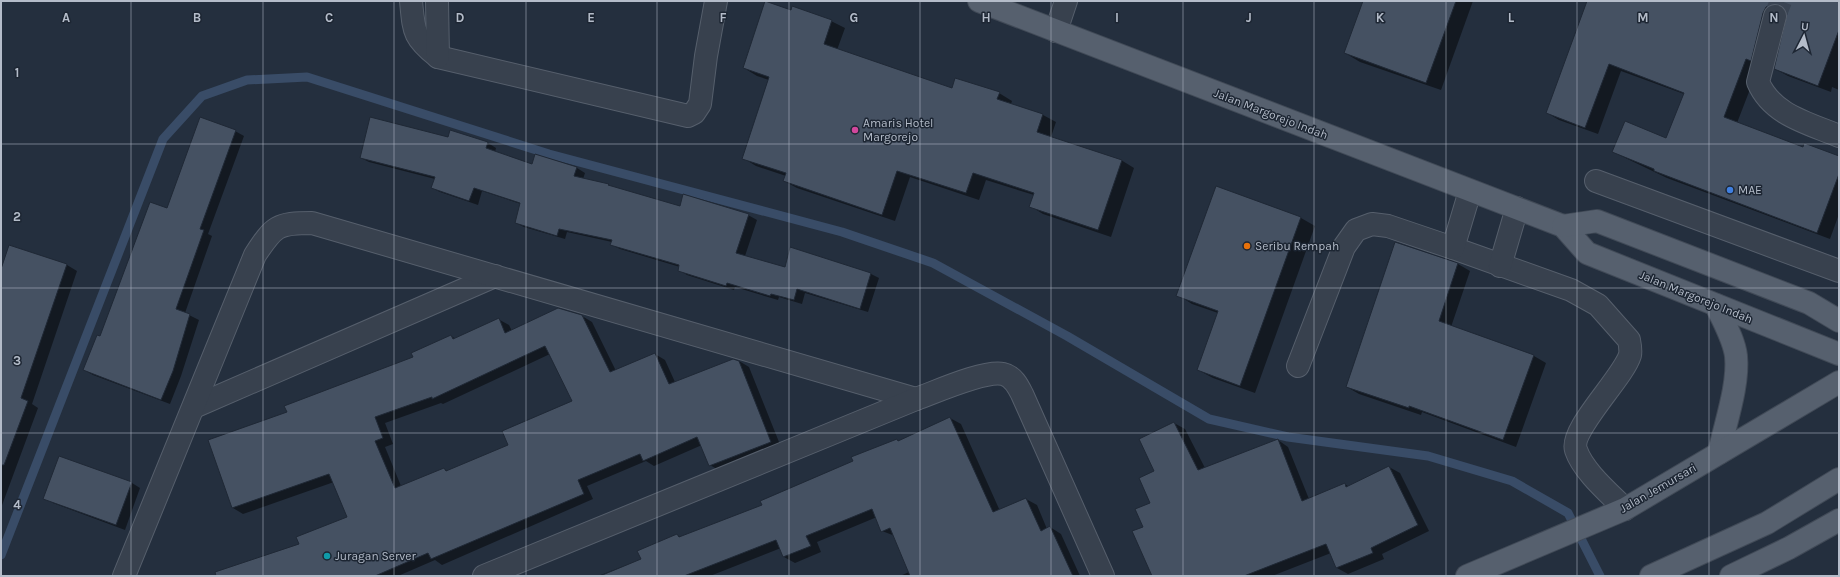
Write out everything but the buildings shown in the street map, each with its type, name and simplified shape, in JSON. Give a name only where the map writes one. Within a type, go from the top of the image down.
[{"type":"main road","name":"Jalan Margorejo Indah","points":[[979,1],[1563,226],[1587,253],[1839,354]]},
{"type":"main road","name":"Jalan Margorejo Indah","points":[[1563,226],[1597,222],[1809,302],[1839,321]]},
{"type":"main road","points":[[1716,305],[1732,340],[1736,356],[1731,401],[1719,452]]},
{"type":"main road","name":"Jalan Jemursari","points":[[1467,576],[1625,509],[1839,382]]},
{"type":"main road","points":[[1651,576],[1767,523],[1839,479]]},
{"type":"main road","points":[[1731,576],[1789,548],[1839,520]]},
{"type":"street","points":[[411,1],[414,28],[422,44],[438,57],[688,116],[694,113],[700,104],[706,56],[716,1]]},
{"type":"street","points":[[437,1],[438,57]]},
{"type":"street","points":[[1056,31],[1066,1]]},
{"type":"street","points":[[1775,16],[1758,82],[1762,91],[1774,106],[1784,113],[1839,136]]},
{"type":"street","points":[[1596,181],[1839,271]]},
{"type":"street","points":[[1453,248],[1470,190]]},
{"type":"street","points":[[1500,266],[1517,208]]},
{"type":"street","points":[[124,576],[255,255],[267,237],[276,228],[290,223],[312,223],[916,399]]},
{"type":"street","points":[[1298,366],[1344,247],[1356,230],[1372,224],[1388,226],[1571,290],[1598,305],[1629,340],[1629,356],[1621,372],[1580,430],[1574,445],[1579,457],[1596,479],[1625,509]]},
{"type":"street","points":[[194,407],[496,276]]},
{"type":"street","points":[[484,576],[916,399],[987,374],[1004,374],[1016,383],[1103,576]]},
{"type":"waterway","points":[[1,555],[163,139],[202,96],[247,80],[307,77],[549,154],[842,232],[933,263],[1067,336],[1209,419],[1288,437],[1428,456],[1512,481],[1568,513],[1600,576]]},
{"type":"tunnel","points":[[1775,16],[1781,1]]},
{"type":"place","name":"Amaris Hotel Margorejo","points":[[855,130]]},
{"type":"place","name":"MAE","points":[[1730,190]]},
{"type":"place","name":"Seribu Rempah","points":[[1247,246]]},
{"type":"place","name":"Juragan Server","points":[[327,556]]}]
